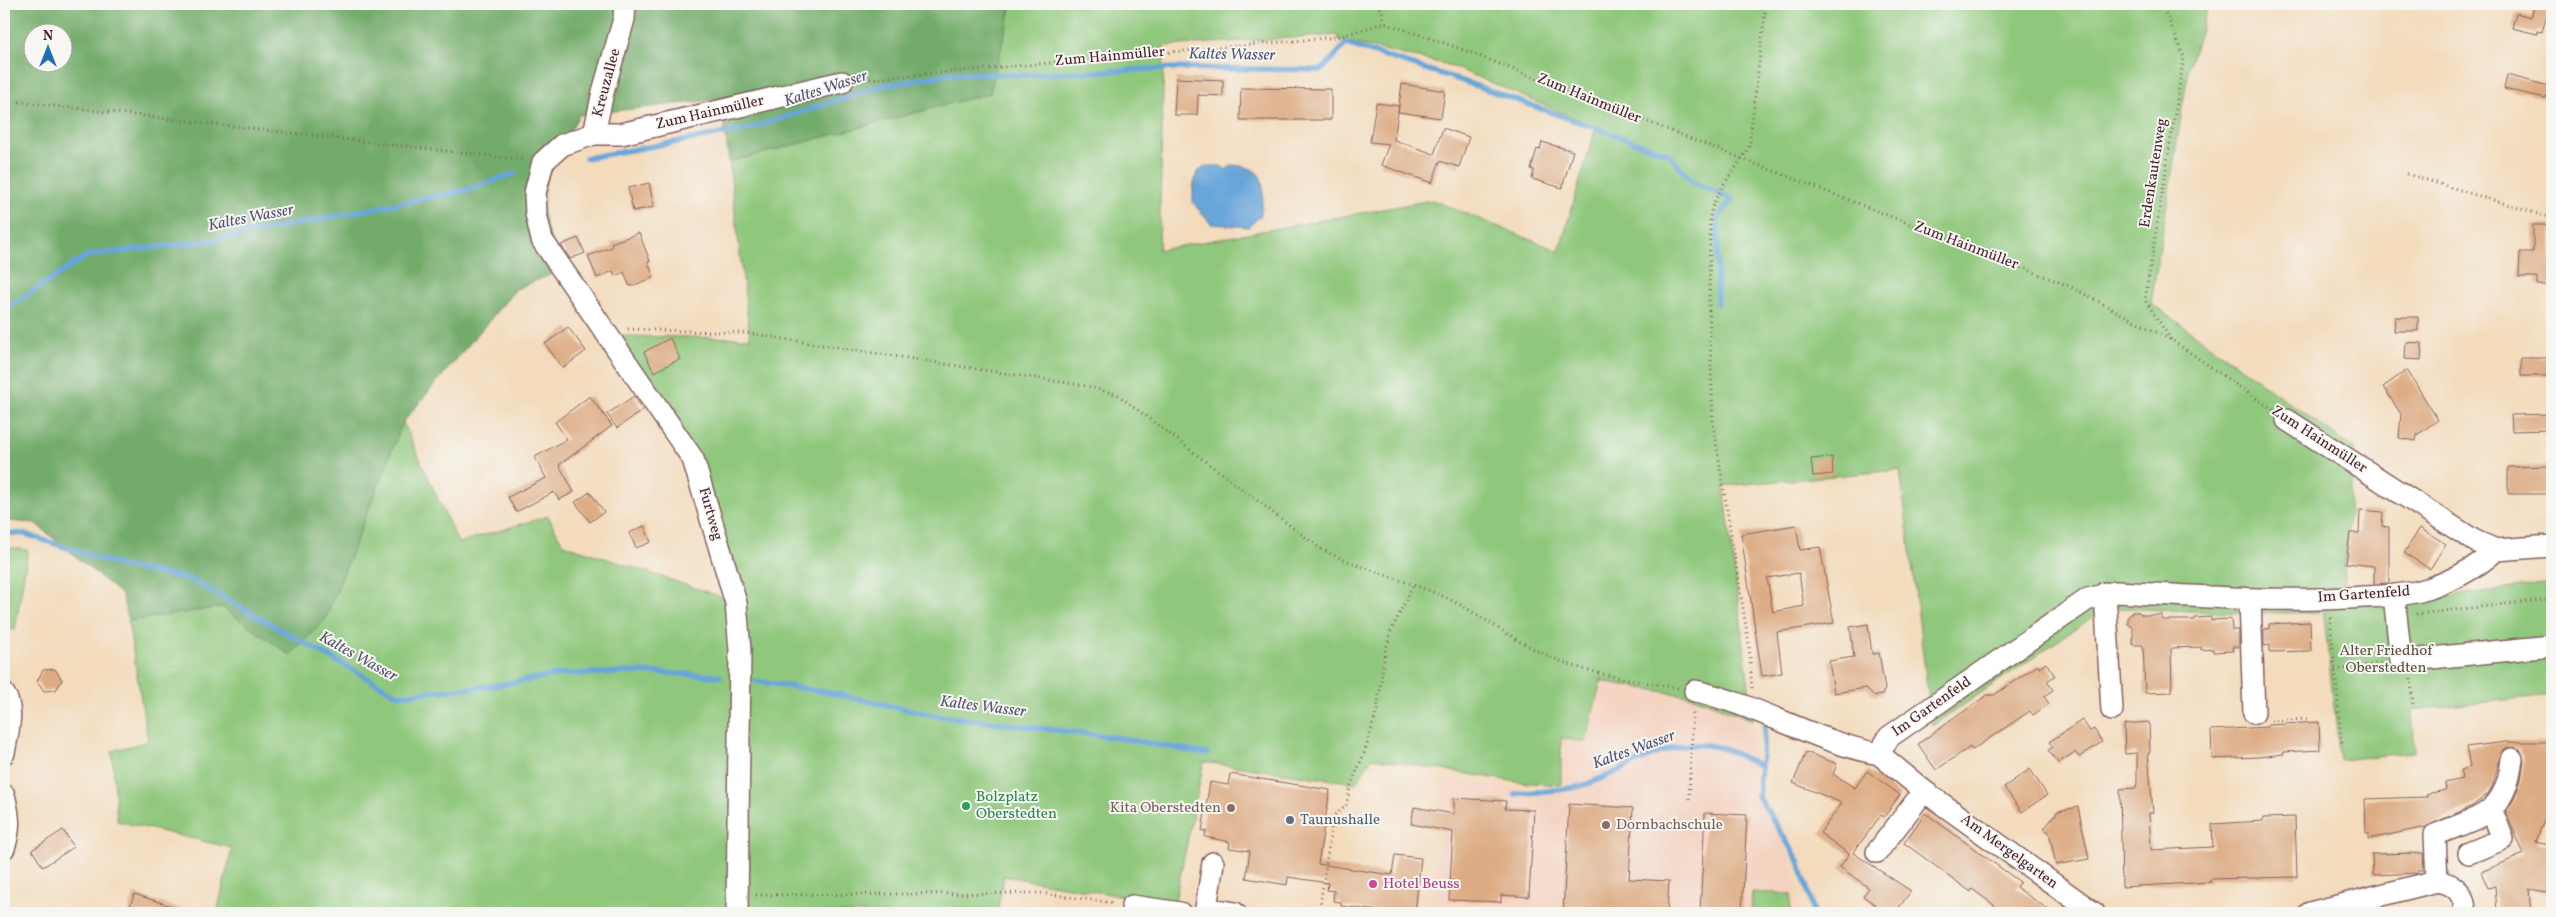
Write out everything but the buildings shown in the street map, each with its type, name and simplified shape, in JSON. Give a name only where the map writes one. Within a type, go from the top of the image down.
[{"type":"street","name":"Kreuzallee","points":[[543,162],[562,146],[594,134],[603,92],[624,19],[626,4]]},
{"type":"street","name":"Zum Hainmüller","points":[[594,134],[621,134],[842,82]]},
{"type":"street","name":"Furtweg","points":[[543,162],[534,193],[542,240],[693,459],[736,602],[740,650],[737,904]]},
{"type":"street","name":"Zum Hainmüller","points":[[2287,420],[2475,541],[2496,550]]},
{"type":"street","points":[[2496,550],[2552,546]]},
{"type":"street","name":"Im Gartenfeld","points":[[1879,754],[1889,737],[2088,599],[2105,593],[2317,600],[2394,596],[2421,591],[2451,579],[2485,560],[2496,550]]},
{"type":"street","points":[[2105,593],[2112,710]]},
{"type":"street","points":[[2394,596],[2395,617],[2405,660],[2552,646]]},
{"type":"street","points":[[2250,599],[2254,713]]},
{"type":"street","points":[[1695,691],[1720,696],[1853,750],[1879,754]]},
{"type":"street","points":[[4,694],[8,699],[10,713],[4,753]]},
{"type":"street","name":"Am Mergelgarten","points":[[1879,754],[1924,790],[2094,913]]},
{"type":"street","points":[[2464,905],[2453,886],[2437,873],[2435,835],[2492,811],[2502,799],[2509,781],[2512,759]]},
{"type":"street","points":[[1877,852],[1924,790]]},
{"type":"street","points":[[4,795],[10,820],[9,833],[4,848]]},
{"type":"street","points":[[2310,913],[2437,873],[2465,854],[2503,839],[2492,811]]},
{"type":"street","points":[[1214,863],[1202,911],[1236,913]]},
{"type":"street","points":[[1132,906],[1180,913]]},
{"type":"path","points":[[1376,4],[1382,11],[1384,23]]},
{"type":"path","points":[[1754,709],[1748,645],[1713,423],[1709,305],[1710,217],[1713,204],[1724,184],[1740,158],[1749,148],[1766,4]]},
{"type":"path","name":"Erdenkautenweg","points":[[2162,4],[2184,57],[2145,300],[2173,341]]},
{"type":"path","name":"Zum Hainmüller","points":[[842,82],[1338,37],[1384,23],[1456,46],[2069,286],[2173,341],[2287,420]]},
{"type":"path","points":[[4,100],[543,162]]},
{"type":"path","points":[[2407,174],[2552,218]]},
{"type":"path","points":[[605,329],[746,333],[1087,386],[1118,395],[1321,549],[1348,563],[1449,600],[1540,652],[1565,663],[1590,672],[1695,691],[1689,799]]},
{"type":"path","points":[[1318,913],[1333,816],[1346,806],[1350,788],[1365,751],[1377,710],[1385,652],[1391,631],[1413,586]]},
{"type":"path","points":[[2395,617],[2552,599]]},
{"type":"path","points":[[2329,614],[2342,746]]},
{"type":"path","points":[[4,648],[7,629]]},
{"type":"path","points":[[2335,670],[2405,660],[2413,708]]},
{"type":"path","points":[[2254,713],[2260,721],[2308,719]]},
{"type":"path","points":[[737,904],[1040,893],[1132,906]]},
{"type":"shaded area","name":"Dornbachschule","points":[[1601,682],[1694,697],[1753,720],[1750,786],[1792,857],[1802,913],[1522,913],[1522,907],[1431,902],[1445,779],[1569,794],[1569,782],[1564,782],[1563,740],[1588,744]]},
{"type":"shaded area","points":[[1052,898],[1157,913],[1049,913]]},
{"type":"green space","points":[[4,4],[1012,4],[990,93],[729,162],[721,99],[579,115],[550,168],[543,197],[546,226],[567,268],[516,289],[403,422],[325,620],[290,655],[222,607],[128,621],[122,595],[35,523],[4,521]]},
{"type":"green space","points":[[1012,4],[2209,4],[2189,66],[2151,303],[2354,449],[2343,587],[2318,590],[2318,613],[2240,613],[2119,608],[2096,615],[1932,726],[1900,470],[1724,486],[1753,720],[1694,697],[1601,681],[1586,742],[1561,738],[1561,785],[1517,782],[1372,758],[1356,783],[1204,762],[1174,905],[1004,876],[997,913],[217,913],[232,848],[117,821],[112,751],[148,741],[128,621],[222,607],[325,620],[403,422],[458,543],[548,516],[563,544],[740,603],[732,562],[620,336],[750,338],[729,162],[990,93]],"holes":[[[1338,35],[1339,40],[1449,65],[1596,127],[1559,251],[1432,200],[1159,250],[1164,46]]]},
{"type":"green space","points":[[4,547],[28,550],[15,630],[4,628]]},
{"type":"green space","name":"Alter Friedhof Oberstedten","points":[[2552,583],[2552,695],[2412,710],[2415,752],[2340,760],[2323,607],[2394,603]]},
{"type":"green space","points":[[1752,892],[1791,894],[1790,913],[1751,913]]},
{"type":"water","points":[[1232,165],[1253,170],[1262,180],[1261,215],[1249,227],[1211,224],[1193,203],[1193,187],[1197,172],[1207,166],[1221,166],[1226,170]]},
{"type":"waterway","name":"Kaltes Wasser","points":[[586,158],[749,129],[881,86],[957,73],[1021,75],[1173,68],[1322,70],[1346,44],[1454,78],[1669,154],[1692,182],[1732,199],[1718,218],[1717,304]]},
{"type":"waterway","name":"Kaltes Wasser","points":[[4,310],[88,255],[211,241],[471,189],[515,173]]},
{"type":"waterway","name":"Kaltes Wasser","points":[[4,533],[25,534],[125,567],[190,579],[398,695],[492,686],[562,674],[642,672],[720,676]]},
{"type":"waterway","name":"Kaltes Wasser","points":[[756,681],[831,693],[932,715],[1120,738],[1207,754]]},
{"type":"waterway","name":"Kaltes Wasser","points":[[1765,726],[1758,796],[1799,861],[1814,913]]},
{"type":"waterway","name":"Kaltes Wasser","points":[[1515,794],[1576,787],[1611,774],[1645,758],[1681,746],[1718,747],[1760,765]]},
{"type":"place","name":"Bolzplatz Oberstedten","points":[[966,806]]},
{"type":"place","name":"Kita Oberstedten","points":[[1231,808]]},
{"type":"place","name":"Taunushalle","points":[[1290,820]]},
{"type":"place","name":"Dornbachschule","points":[[1606,825]]},
{"type":"place","name":"Hotel Beuss","points":[[1373,884]]}]
